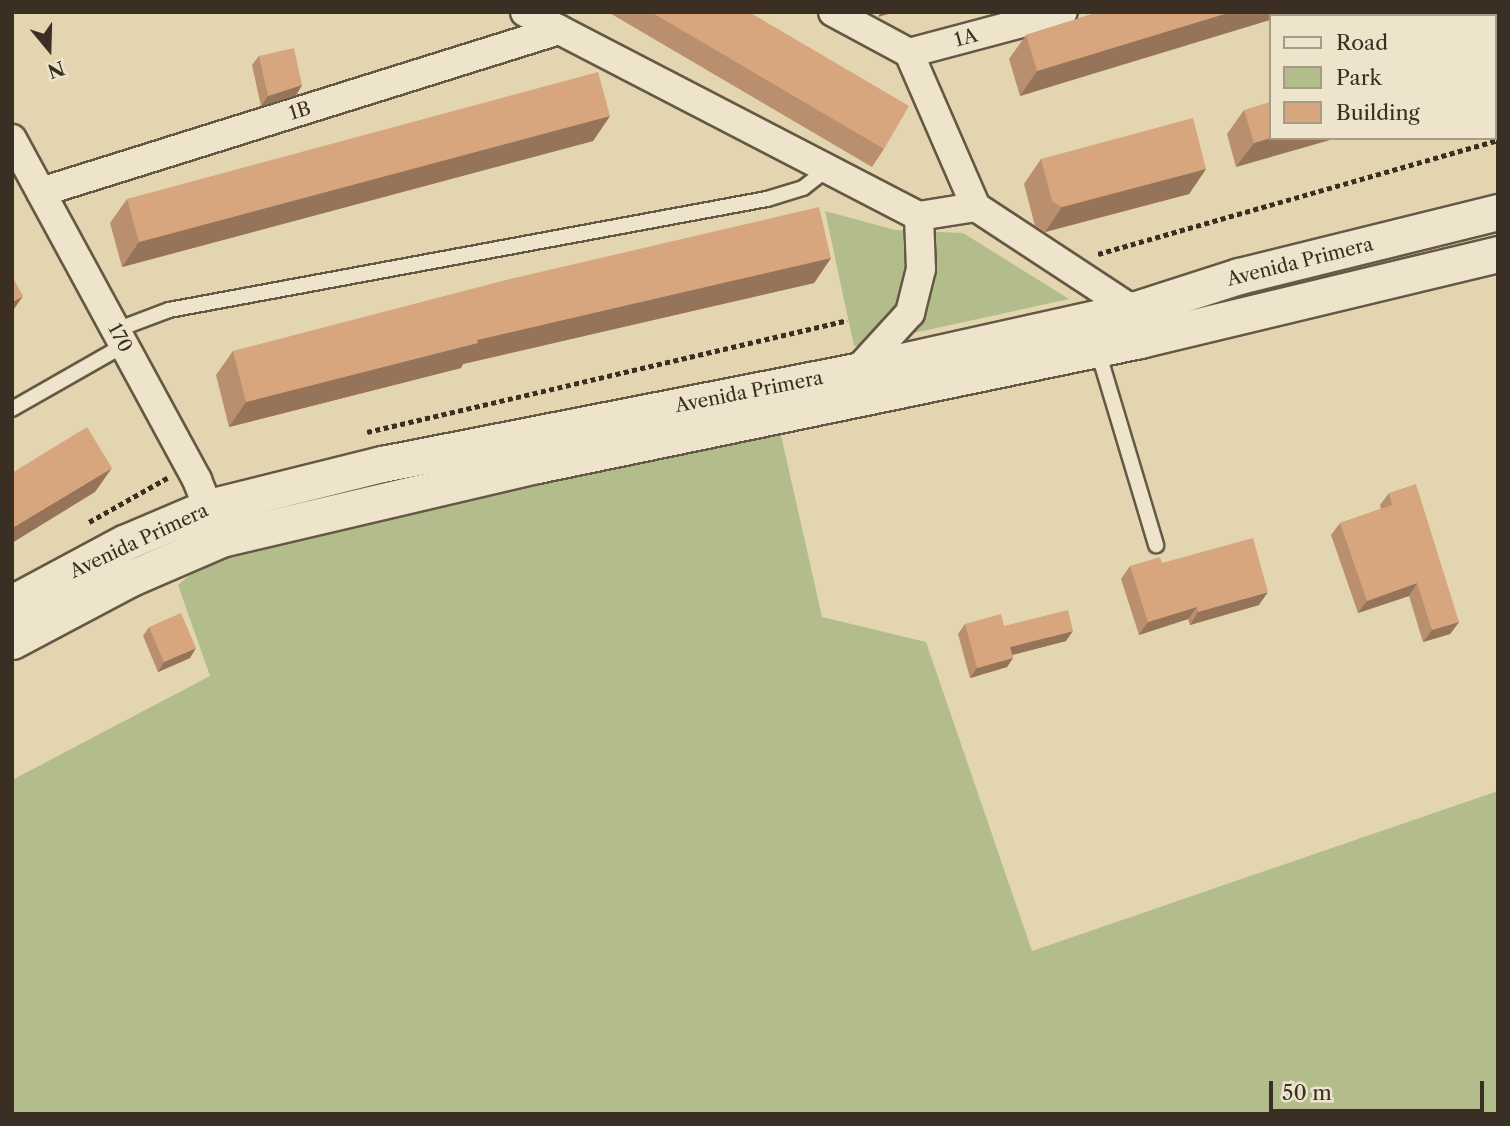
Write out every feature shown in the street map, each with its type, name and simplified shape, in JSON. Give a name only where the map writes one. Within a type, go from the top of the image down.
[{"type":"street","points":[[526,12],[919,216],[976,206]]},
{"type":"street","points":[[833,12],[909,53],[976,206],[1065,264],[1137,325]]},
{"type":"street","name":"1A","points":[[909,53],[1063,12]]},
{"type":"street","name":"1B","points":[[41,192],[559,30]]},
{"type":"street","name":"170","points":[[12,139],[189,466],[221,539]]},
{"type":"street","name":"Avenida Primera","points":[[1137,325],[1239,276],[1498,212]]},
{"type":"street","points":[[857,371],[910,313],[921,269],[919,216]]},
{"type":"street","name":"Avenida Primera","points":[[12,641],[131,578],[221,539],[1093,334],[1498,254]]},
{"type":"street","name":"Avenida Primera","points":[[12,603],[126,542],[209,507],[382,464],[857,371],[1093,334]]},
{"type":"lane","points":[[12,408],[120,338],[169,310],[767,199],[803,188],[827,169]]},
{"type":"lane","points":[[1093,334],[1156,545]]},
{"type":"path","points":[[1065,264],[1498,140]]},
{"type":"path","points":[[358,435],[847,320]]},
{"type":"path","points":[[83,526],[189,466]]},
{"type":"green space","points":[[825,211],[895,230],[963,233],[1069,299],[854,346]]},
{"type":"green space","points":[[778,422],[822,617],[926,642],[1032,951],[1498,791],[1498,1114],[12,1114],[12,780],[210,676],[178,585],[233,539]]},
{"type":"building","points":[[651,12],[749,12],[909,106],[884,149]]},
{"type":"building","points":[[1099,12],[1231,12],[1037,71],[1026,35]]},
{"type":"building","points":[[1498,35],[1496,72],[1496,36]]},
{"type":"building","points":[[294,48],[302,85],[268,96],[259,56]]},
{"type":"building","points":[[598,72],[610,116],[139,242],[127,199]]},
{"type":"building","points":[[1268,103],[1268,139],[1254,143],[1244,110]]},
{"type":"building","points":[[1193,118],[1206,169],[1062,207],[1052,201],[1041,159]]},
{"type":"building","points":[[819,207],[831,258],[477,340],[478,343],[246,402],[233,351],[506,280]]},
{"type":"building","points":[[12,276],[23,296],[12,302]]},
{"type":"building","points":[[87,427],[112,468],[12,528],[12,473]]},
{"type":"building","points":[[1416,484],[1459,622],[1432,630],[1417,583],[1367,601],[1340,523],[1392,505],[1389,493]]},
{"type":"building","points":[[1253,538],[1268,592],[1198,612],[1197,607],[1148,622],[1130,566],[1160,557],[1162,563]]},
{"type":"building","points":[[1068,610],[1073,631],[1010,647],[1013,658],[977,668],[965,624],[1001,614],[1004,626]]},
{"type":"building","points":[[181,613],[196,648],[164,662],[149,627]]}]
